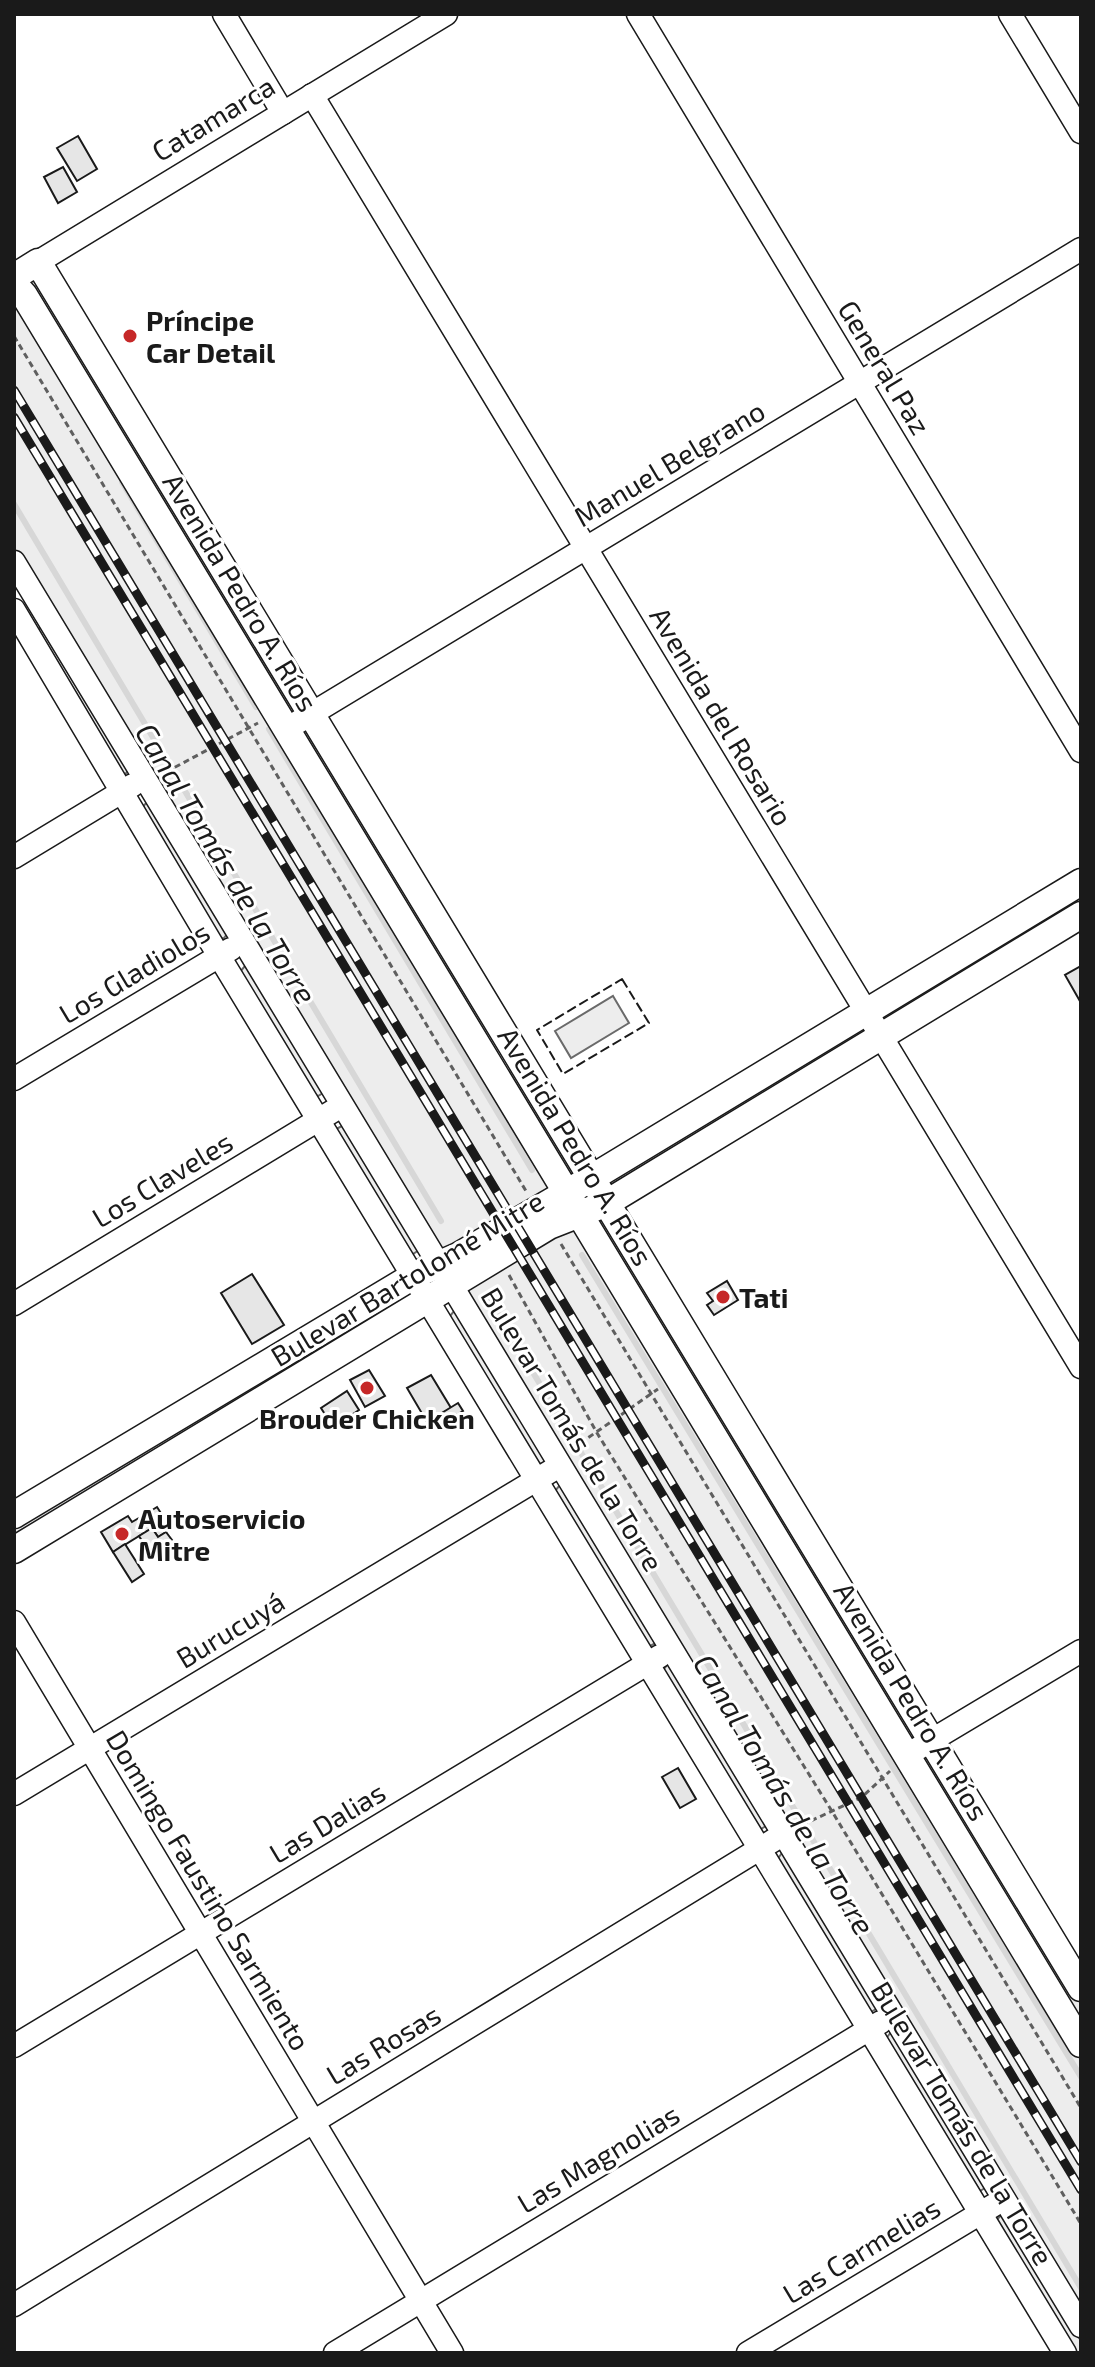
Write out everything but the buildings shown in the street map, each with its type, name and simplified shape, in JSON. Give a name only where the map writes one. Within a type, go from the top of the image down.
[{"type":"main road","name":"Catamarca","points":[[14,277],[38,262]]},
{"type":"main road","name":"Avenida Pedro A. Ríos","points":[[38,262],[1081,1988]]},
{"type":"main road","name":"Avenida Pedro A. Ríos","points":[[14,284],[24,295],[566,1191],[898,1762],[1081,2044]]},
{"type":"main road","name":"Bulevar Bartolomé Mitre","points":[[14,1550],[434,1282],[566,1191],[1081,882]]},
{"type":"main road","name":"Bulevar Bartolomé Mitre","points":[[14,1515],[434,1282],[499,1257],[549,1226],[605,1204],[1081,915]]},
{"type":"street","points":[[224,14],[283,113]]},
{"type":"street","name":"Catamarca","points":[[38,262],[446,14]]},
{"type":"street","name":"General Paz","points":[[638,14],[1081,751]]},
{"type":"street","points":[[1010,14],[1081,132]]},
{"type":"street","name":"Avenida del Rosario","points":[[312,95],[1081,1367]]},
{"type":"street","name":"Manuel Belgrano","points":[[282,720],[311,715],[1081,249]]},
{"type":"street","name":"Bulevar Tomás de la Torre","points":[[14,562],[341,1106],[538,1479],[1065,2353]]},
{"type":"street","points":[[16,617],[40,606]]},
{"type":"street","name":"Bulevar Tomás de la Torre","points":[[16,617],[320,1118],[434,1282],[565,1458],[670,1649],[790,1831],[892,2014],[1081,2326]]},
{"type":"street","points":[[14,857],[143,779]]},
{"type":"street","name":"Los Gladiolos","points":[[14,1079],[243,942]]},
{"type":"street","name":"Los Claveles","points":[[14,1304],[341,1106]]},
{"type":"street","name":"Burucuyá","points":[[14,1794],[538,1479],[565,1458]]},
{"type":"street","name":"Domingo Faustino Sarmiento","points":[[14,1622],[452,2353]]},
{"type":"street","name":"Las Dalias","points":[[14,2046],[670,1649]]},
{"type":"street","points":[[898,1762],[1081,1651]]},
{"type":"street","name":"Las Rosas","points":[[14,2305],[790,1831]]},
{"type":"street","name":"Las Magnolias","points":[[335,2353],[892,2014]]},
{"type":"street","name":"Las Carmelias","points":[[748,2353],[1004,2199]]},
{"type":"path","points":[[166,772],[282,720]]},
{"type":"path","points":[[499,1257],[597,1433],[833,1813],[1081,2224]]},
{"type":"path","points":[[565,1458],[660,1388]]},
{"type":"path","points":[[790,1831],[862,1797],[898,1762]]},
{"type":"shaded area","points":[[38,262],[1081,1988],[1081,2326],[14,562],[14,277]]},
{"type":"shaded area","points":[[45,628],[129,769],[124,776],[36,632]]},
{"type":"shaded area","points":[[146,803],[150,804],[227,934],[224,938],[218,939],[141,809]]},
{"type":"shaded area","points":[[1081,891],[1081,910],[894,1015],[892,1010]]},
{"type":"shaded area","points":[[245,966],[250,968],[323,1093],[318,1096],[313,1093],[238,974]]},
{"type":"shaded area","points":[[613,996],[629,1023],[571,1058],[555,1031]]},
{"type":"shaded area","points":[[849,1035],[853,1040],[619,1187],[609,1186],[608,1176]]},
{"type":"shaded area","points":[[348,1127],[419,1250],[413,1254],[407,1251],[336,1129]]},
{"type":"shaded area","points":[[402,1296],[405,1300],[14,1540],[14,1521]]},
{"type":"shaded area","points":[[455,1310],[546,1461],[541,1464],[535,1462],[449,1317]]},
{"type":"shaded area","points":[[560,1485],[656,1643],[650,1646],[645,1644],[554,1492]]},
{"type":"shaded area","points":[[668,1664],[766,1826],[761,1829],[755,1826],[662,1671]]},
{"type":"shaded area","points":[[782,1853],[787,1855],[876,2003],[876,2009],[871,2012],[776,1861]]},
{"type":"shaded area","points":[[891,2032],[985,2188],[980,2191],[885,2040]]},
{"type":"shaded area","points":[[1001,2215],[1006,2217],[1081,2341],[1081,2353],[1074,2353],[995,2222]]},
{"type":"waterway","points":[[122,482],[256,707]]},
{"type":"waterway","name":"Canal Tomás de la Torre","points":[[14,504],[441,1221]]},
{"type":"waterway","points":[[269,729],[532,1170]]},
{"type":"waterway","points":[[582,1255],[1081,2077]]},
{"type":"waterway","name":"Canal Tomás de la Torre","points":[[489,1299],[1081,2288]]},
{"type":"railway","points":[[14,390],[1081,2162]]},
{"type":"railway","points":[[14,417],[1081,2190]]},
{"type":"fence","points":[[622,979],[649,1023],[563,1074],[537,1030],[622,979]]},
{"type":"place","name":"Príncipe Car Detail","points":[[130,336]]},
{"type":"place","name":"Tati","points":[[723,1297]]},
{"type":"place","name":"Brouder Chicken","points":[[367,1388]]},
{"type":"place","name":"Autoservicio Mitre","points":[[122,1534]]}]
